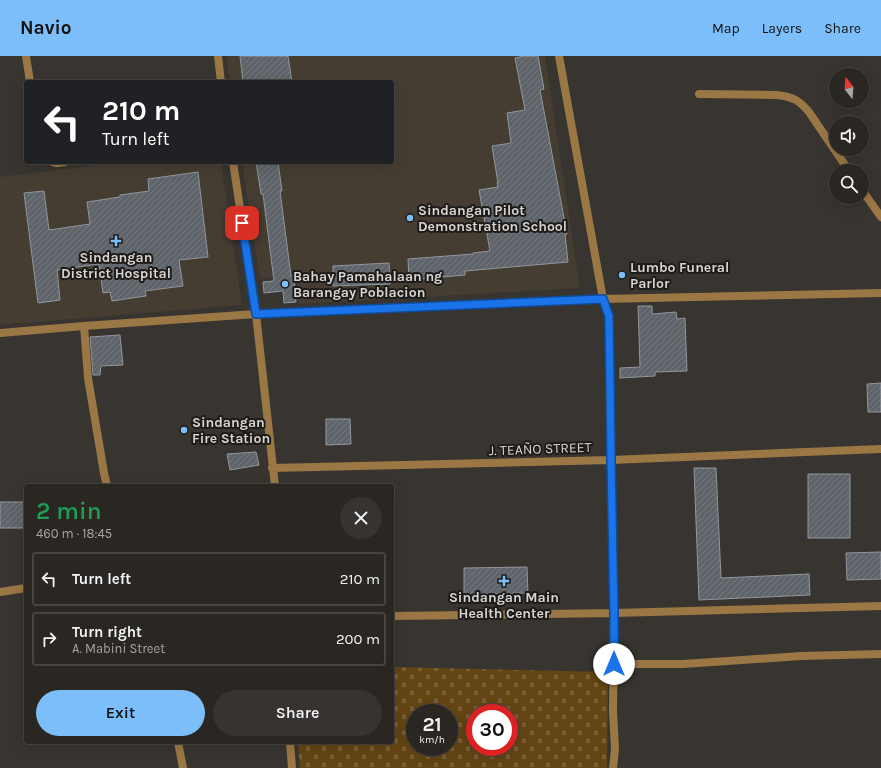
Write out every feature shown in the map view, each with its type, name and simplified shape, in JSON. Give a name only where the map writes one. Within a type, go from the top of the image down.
[{"type":"street","points":[[26,56],[30,80]]},
{"type":"street","points":[[218,56],[221,80]]},
{"type":"street","points":[[559,56],[603,299],[609,316],[614,614],[613,710],[615,749],[613,768]]},
{"type":"street","points":[[699,94],[778,95],[796,100],[809,112],[844,164]]},
{"type":"street","points":[[233,164],[256,314],[275,484]]},
{"type":"street","points":[[869,200],[881,218]]},
{"type":"street","points":[[0,333],[256,314],[603,299],[881,293]]},
{"type":"street","points":[[84,326],[88,378],[107,484]]},
{"type":"street","name":"J. TEAÑO STREET","points":[[272,468],[611,460],[881,449]]},
{"type":"street","points":[[0,592],[24,588]]},
{"type":"street","points":[[394,616],[614,614],[881,606]]},
{"type":"street","points":[[614,664],[683,664],[801,656],[881,654]]},
{"type":"street","points":[[178,744],[183,768]]},
{"type":"street","points":[[290,744],[292,768]]},
{"type":"shaded area","name":"Sindangan Pilot Demonstration School","points":[[226,56],[545,56],[580,288],[299,304],[296,275],[260,279],[242,164],[394,164],[394,80],[230,80]]},
{"type":"shaded area","name":"Sindangan District Hospital","points":[[107,164],[221,164],[242,305],[0,325],[0,177]]},
{"type":"green space","points":[[394,667],[608,672],[607,768],[300,768],[298,744],[394,744]]},
{"type":"building","points":[[240,56],[288,56],[292,80],[243,80]]},
{"type":"building","points":[[524,56],[538,56],[544,89],[540,90],[567,234],[565,234],[568,262],[465,271],[465,275],[409,280],[408,259],[473,254],[490,251],[479,190],[498,187],[492,146],[511,143],[507,113],[525,110],[515,58]]},
{"type":"building","points":[[256,164],[278,164],[282,191],[280,191],[291,276],[294,276],[296,302],[284,303],[283,291],[264,293],[263,282],[274,281],[263,194],[261,194]]},
{"type":"building","points":[[198,172],[208,257],[179,260],[183,286],[145,291],[146,296],[112,301],[110,292],[103,293],[99,264],[57,270],[60,300],[38,303],[24,193],[44,191],[49,230],[90,224],[87,202],[149,191],[148,179]]},
{"type":"building","points":[[389,263],[390,284],[333,286],[333,266]]},
{"type":"building","points":[[638,306],[652,306],[652,314],[676,312],[677,319],[685,318],[687,371],[655,372],[655,376],[620,378],[620,368],[640,367]]},
{"type":"building","points":[[120,335],[123,365],[101,366],[100,375],[93,375],[90,337]]},
{"type":"building","points":[[881,383],[881,412],[868,412],[867,384]]},
{"type":"building","points":[[326,419],[350,419],[351,444],[326,445]]},
{"type":"building","points":[[256,452],[259,465],[230,470],[227,454]]},
{"type":"building","points":[[694,468],[716,468],[721,578],[809,574],[810,595],[699,600]]},
{"type":"building","points":[[808,474],[850,474],[850,538],[808,538]]},
{"type":"building","points":[[0,502],[24,502],[24,528],[0,528]]},
{"type":"building","points":[[881,552],[881,579],[847,580],[846,553]]},
{"type":"building","name":"Sindangan Main Health Center","points":[[527,567],[528,593],[478,594],[478,597],[464,596],[464,568]]},
{"type":"place","name":"Sindangan Pilot Demonstration School","points":[[410,218]]},
{"type":"place","name":"Sindangan District Hospital","points":[[116,241]]},
{"type":"place","name":"Lumbo Funeral Parlor","points":[[622,275]]},
{"type":"place","name":"Bahay Pamahalaan ng Barangay Poblacion","points":[[285,284]]},
{"type":"place","name":"Sindangan Fire Station","points":[[184,430]]},
{"type":"place","name":"Sindangan Main Health Center","points":[[504,581]]},
{"type":"route","points":[[242,223],[256,314],[603,299],[609,316],[614,664]]}]
